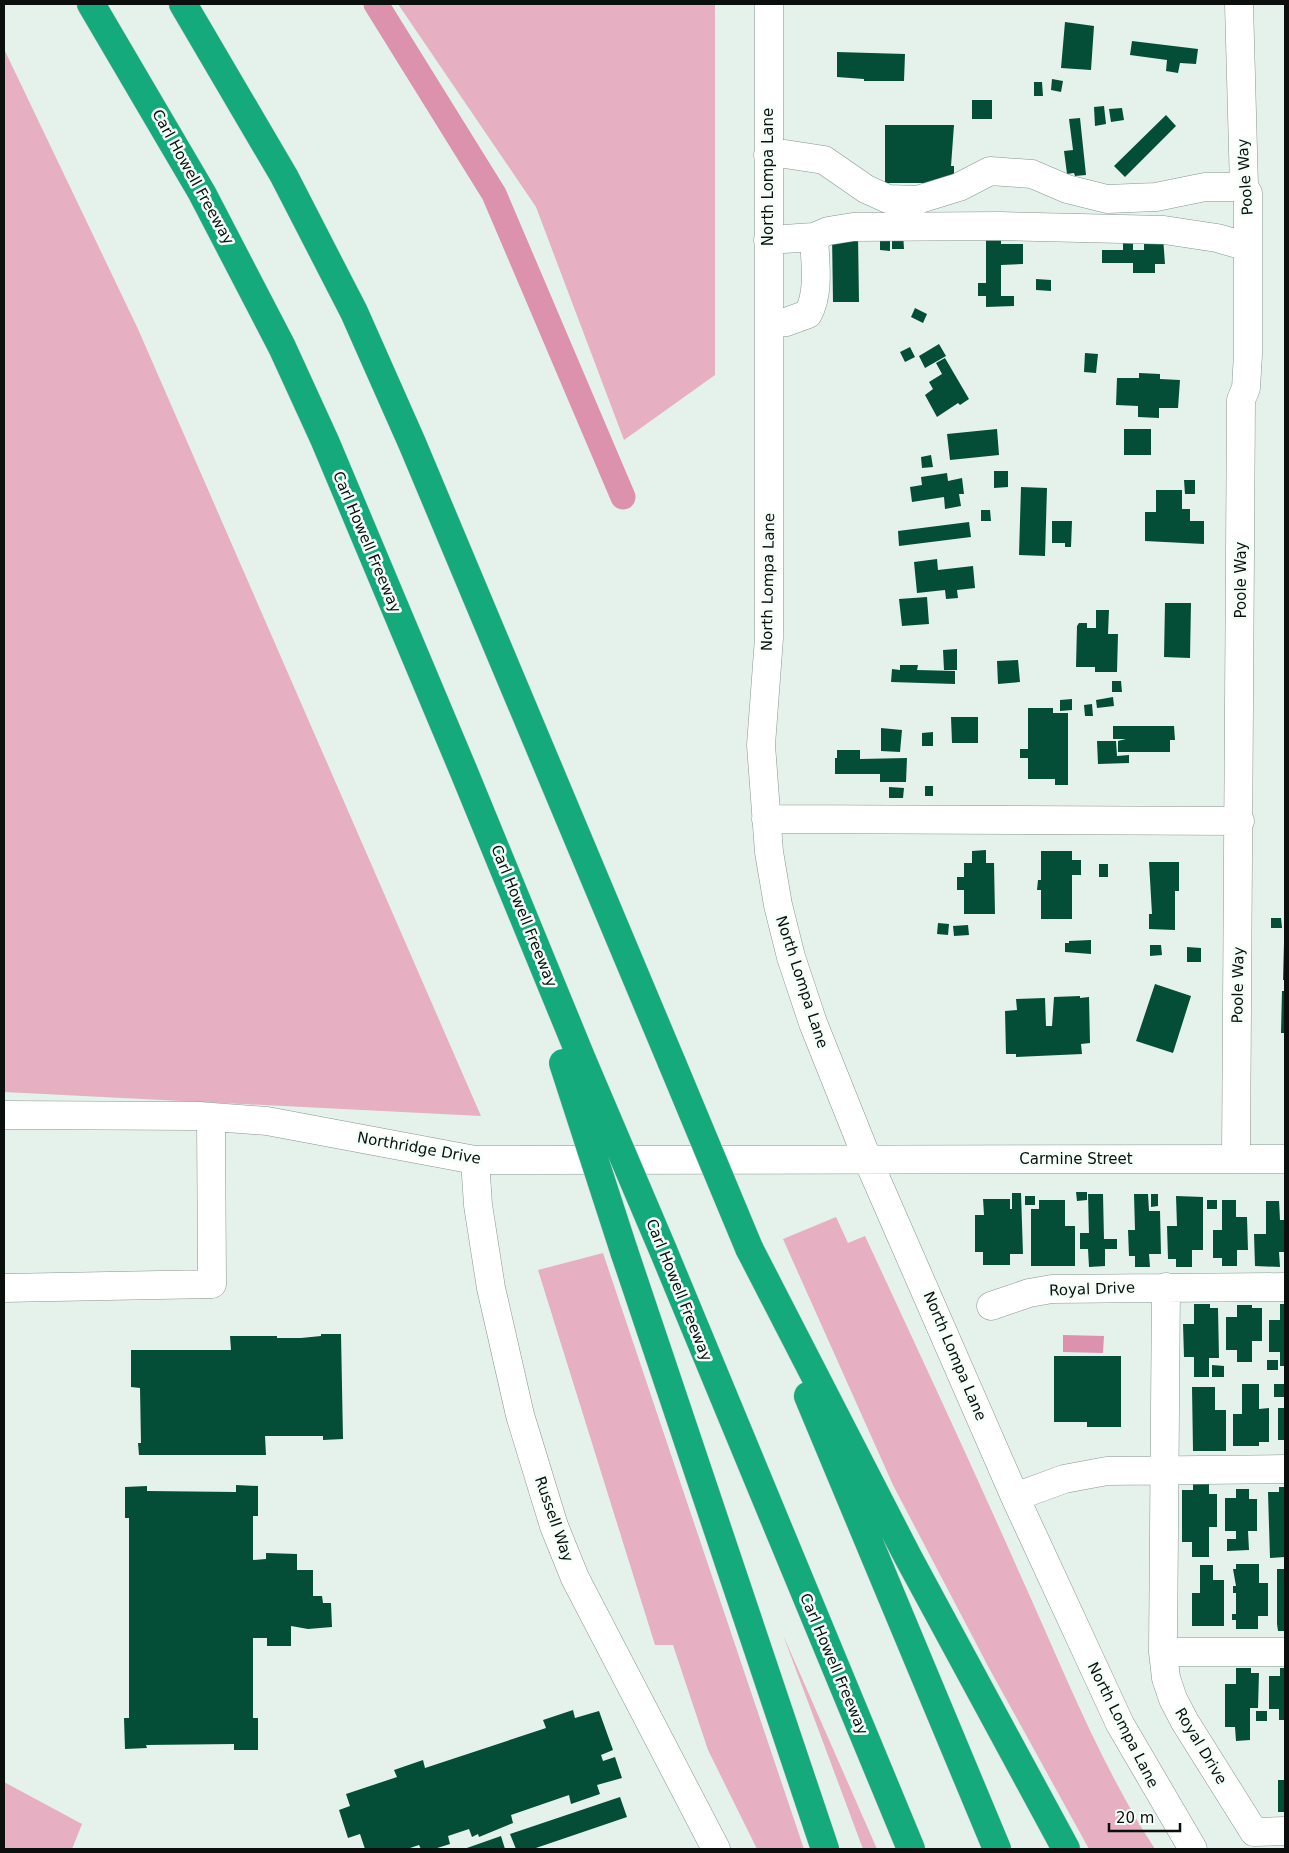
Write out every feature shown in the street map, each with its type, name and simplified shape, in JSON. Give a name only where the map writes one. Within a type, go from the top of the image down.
[{"type":"highway","name":"Carl Howell Freeway","points":[[91,4],[202,193],[286,355],[329,450],[553,986],[573,1062],[663,1250],[911,1849]]},
{"type":"highway","points":[[183,4],[228,77],[298,201],[354,312],[416,452],[749,1248],[817,1418],[997,1849]]},
{"type":"highway","points":[[573,1062],[624,1251],[825,1849]]},
{"type":"highway","points":[[749,1248],[913,1565],[1066,1849]]},
{"type":"street","name":"North Lompa Lane","points":[[769,4],[769,638],[761,745],[766,819],[778,905],[813,1024],[867,1158],[1015,1497],[1120,1724],[1193,1849]]},
{"type":"street","name":"Poole Way","points":[[1236,1159],[1240,821],[1241,400],[1246,388],[1248,354],[1248,192],[1244,187],[1239,4]]},
{"type":"street","points":[[768,155],[785,154],[824,160],[866,189],[888,199],[917,200],[959,187],[990,171],[1032,174],[1068,189],[1107,199],[1156,197],[1205,187],[1244,187]]},
{"type":"street","points":[[768,240],[814,237],[828,231],[853,227],[1000,226],[1164,230],[1217,238],[1248,246]]},
{"type":"street","points":[[769,324],[786,322],[808,314],[812,307],[815,287],[814,237]]},
{"type":"street","points":[[766,819],[1240,821]]},
{"type":"street","name":"Northridge Drive","points":[[4,1115],[211,1117],[267,1121],[475,1160],[867,1158]]},
{"type":"street","points":[[4,1288],[212,1284],[211,1117]]},
{"type":"street","name":"Carmine Street","points":[[867,1158],[1285,1159]]},
{"type":"street","name":"Russell Way","points":[[475,1160],[478,1205],[491,1288],[520,1415],[554,1526],[575,1578],[716,1849]]},
{"type":"street","name":"Royal Drive","points":[[1166,1287],[1162,1652],[1166,1678],[1173,1699],[1185,1722],[1254,1832],[1285,1831]]},
{"type":"street","name":"Royal Drive","points":[[991,1306],[1030,1293],[1052,1289],[1285,1287]]},
{"type":"street","points":[[1015,1497],[1064,1479],[1093,1473],[1164,1469],[1285,1469]]},
{"type":"street","points":[[1162,1652],[1285,1652]]},
{"type":"shaded area","points":[[398,4],[715,4],[715,375],[624,440],[536,207]]},
{"type":"shaded area","points":[[4,49],[138,329],[481,1116],[4,1092]]},
{"type":"shaded area","points":[[836,1217],[848,1243],[865,1236],[1082,1714],[1116,1783],[1155,1849],[1089,1849],[989,1668],[893,1485],[783,1239]]},
{"type":"shaded area","points":[[603,1253],[804,1849],[757,1849],[708,1750],[673,1645],[655,1645],[538,1270]]},
{"type":"shaded area","points":[[1063,1335],[1104,1336],[1103,1353],[1063,1352]]},
{"type":"shaded area","points":[[783,1635],[877,1849],[863,1849]]},
{"type":"shaded area","points":[[4,1782],[82,1824],[72,1849],[4,1849]]},
{"type":"building","points":[[1065,22],[1094,26],[1091,70],[1061,68]]},
{"type":"building","points":[[1132,41],[1198,49],[1196,64],[1180,63],[1178,73],[1166,71],[1167,60],[1130,55]]},
{"type":"building","points":[[837,52],[905,54],[904,81],[864,81],[864,79],[837,77]]},
{"type":"building","points":[[1052,79],[1063,81],[1061,92],[1051,90]]},
{"type":"building","points":[[1034,82],[1042,82],[1043,96],[1034,96]]},
{"type":"building","points":[[972,100],[992,100],[992,119],[972,119]]},
{"type":"building","points":[[1104,106],[1106,124],[1095,126],[1094,107]]},
{"type":"building","points":[[1122,108],[1124,120],[1111,122],[1109,109]]},
{"type":"building","points":[[1166,115],[1176,126],[1125,177],[1114,166]]},
{"type":"building","points":[[1080,118],[1086,175],[1075,176],[1074,173],[1067,174],[1064,151],[1073,150],[1069,119]]},
{"type":"building","points":[[885,125],[954,125],[951,166],[954,166],[954,183],[885,183]]},
{"type":"building","points":[[1001,232],[1001,244],[1023,244],[1023,264],[1001,265],[1001,296],[1014,296],[1014,306],[986,307],[986,296],[978,296],[978,283],[986,283],[986,233]]},
{"type":"building","points":[[880,233],[890,233],[890,251],[880,250]]},
{"type":"building","points":[[903,233],[904,249],[892,249],[892,234]]},
{"type":"building","points":[[832,235],[858,235],[859,302],[833,302]]},
{"type":"building","points":[[1144,237],[1163,237],[1165,264],[1155,264],[1155,273],[1133,273],[1133,263],[1102,263],[1102,250],[1123,250],[1123,239],[1133,239],[1133,250],[1144,250]]},
{"type":"building","points":[[1036,279],[1051,280],[1051,291],[1036,290]]},
{"type":"building","points":[[915,308],[927,314],[923,323],[911,317]]},
{"type":"building","points":[[939,344],[946,356],[925,368],[919,356]]},
{"type":"building","points":[[910,347],[915,357],[905,362],[900,352]]},
{"type":"building","points":[[1085,353],[1098,354],[1096,373],[1084,372]]},
{"type":"building","points":[[945,358],[969,399],[960,405],[958,403],[937,417],[925,395],[933,389],[929,382],[942,374],[936,363]]},
{"type":"building","points":[[1139,373],[1160,374],[1160,379],[1180,380],[1178,408],[1159,408],[1159,418],[1138,417],[1138,406],[1116,405],[1117,378],[1139,378]]},
{"type":"building","points":[[997,429],[999,455],[950,460],[947,434]]},
{"type":"building","points":[[1124,429],[1151,429],[1151,455],[1124,455]]},
{"type":"building","points":[[931,455],[933,467],[922,468],[921,457]]},
{"type":"building","points":[[994,471],[1008,471],[1008,487],[994,488]]},
{"type":"building","points":[[947,473],[948,481],[962,478],[964,494],[959,494],[961,506],[945,509],[944,497],[912,502],[910,487],[922,485],[921,477]]},
{"type":"building","points":[[1184,480],[1195,480],[1195,494],[1185,494]]},
{"type":"building","points":[[1021,487],[1047,488],[1045,556],[1019,555]]},
{"type":"building","points":[[1156,490],[1182,490],[1182,509],[1190,509],[1190,521],[1204,521],[1204,544],[1145,541],[1145,512],[1156,512]]},
{"type":"building","points":[[981,510],[990,510],[991,521],[981,521]]},
{"type":"building","points":[[1052,521],[1072,521],[1071,547],[1065,547],[1065,543],[1052,543]]},
{"type":"building","points":[[969,522],[971,537],[899,546],[898,531]]},
{"type":"building","points":[[937,559],[938,570],[973,566],[975,588],[957,590],[958,598],[946,599],[945,590],[917,593],[914,562]]},
{"type":"building","points":[[927,597],[929,624],[902,626],[899,599]]},
{"type":"building","points":[[1165,603],[1191,603],[1190,658],[1164,657]]},
{"type":"building","points":[[1096,610],[1109,610],[1108,634],[1118,634],[1117,672],[1095,672],[1095,667],[1076,667],[1077,626],[1079,623],[1087,623],[1087,628],[1096,628]]},
{"type":"building","points":[[957,649],[957,670],[944,670],[943,650]]},
{"type":"building","points":[[1018,660],[1020,682],[998,684],[997,661]]},
{"type":"building","points":[[900,665],[918,665],[917,670],[955,671],[955,684],[891,682],[892,669],[900,670]]},
{"type":"building","points":[[1112,681],[1121,681],[1122,692],[1112,692]]},
{"type":"building","points":[[1113,697],[1114,706],[1097,708],[1096,700]]},
{"type":"building","points":[[1072,699],[1072,710],[1060,711],[1060,700]]},
{"type":"building","points":[[1092,704],[1093,716],[1085,716],[1084,705]]},
{"type":"building","points":[[1028,708],[1053,708],[1053,713],[1068,713],[1068,785],[1055,785],[1055,779],[1028,779],[1028,758],[1020,758],[1020,749],[1028,749]]},
{"type":"building","points":[[951,717],[978,717],[978,743],[952,743]]},
{"type":"building","points":[[1113,726],[1174,726],[1175,740],[1170,740],[1170,752],[1118,752],[1118,741],[1126,739],[1113,739]]},
{"type":"building","points":[[881,728],[902,730],[900,752],[881,751]]},
{"type":"building","points":[[933,732],[933,746],[922,746],[922,733]]},
{"type":"building","points":[[1097,741],[1116,741],[1117,756],[1129,755],[1129,763],[1098,764]]},
{"type":"building","points":[[837,750],[860,750],[860,759],[907,758],[906,782],[880,782],[880,774],[835,774]]},
{"type":"building","points":[[925,786],[933,786],[933,796],[925,796]]},
{"type":"building","points":[[889,787],[904,788],[903,798],[889,798]]},
{"type":"building","points":[[986,850],[986,863],[994,863],[995,914],[964,914],[964,890],[957,890],[957,877],[964,877],[964,863],[972,863],[972,851]]},
{"type":"building","points":[[1041,851],[1072,851],[1072,860],[1081,860],[1081,875],[1072,875],[1072,919],[1041,919],[1041,890],[1037,890],[1038,880],[1041,880]]},
{"type":"building","points":[[1149,862],[1179,862],[1179,891],[1175,891],[1175,930],[1149,929],[1149,914],[1152,914]]},
{"type":"building","points":[[1099,864],[1108,864],[1108,877],[1099,877]]},
{"type":"building","points":[[1271,918],[1281,918],[1282,928],[1271,928]]},
{"type":"building","points":[[938,923],[949,924],[948,935],[937,934]]},
{"type":"building","points":[[968,925],[969,935],[954,936],[953,926]]},
{"type":"building","points":[[1091,940],[1091,954],[1065,952],[1065,943],[1069,943],[1069,941]]},
{"type":"building","points":[[1284,943],[1285,980],[1283,980]]},
{"type":"building","points":[[1150,945],[1161,945],[1162,955],[1150,956]]},
{"type":"building","points":[[1187,947],[1201,948],[1201,962],[1187,962]]},
{"type":"building","points":[[1155,984],[1191,996],[1173,1053],[1136,1041]]},
{"type":"building","points":[[1282,991],[1285,991],[1285,1033],[1281,1033]]},
{"type":"building","points":[[1080,996],[1080,998],[1089,997],[1090,1043],[1081,1044],[1082,1054],[1016,1057],[1016,1054],[1006,1054],[1005,1011],[1017,1010],[1016,999],[1045,998],[1046,1026],[1052,1026],[1054,997]]},
{"type":"building","points":[[1076,1192],[1087,1192],[1087,1200],[1077,1201]]},
{"type":"building","points":[[1012,1193],[1021,1193],[1023,1254],[1010,1254],[1010,1265],[983,1265],[983,1252],[975,1252],[975,1215],[984,1215],[983,1199],[1010,1199],[1010,1209],[1012,1209]]},
{"type":"building","points":[[1088,1194],[1103,1194],[1104,1239],[1117,1239],[1117,1249],[1105,1249],[1105,1266],[1089,1267],[1088,1249],[1080,1249],[1080,1233],[1089,1233]]},
{"type":"building","points":[[1134,1194],[1148,1194],[1149,1211],[1160,1211],[1161,1254],[1149,1254],[1150,1267],[1135,1267],[1135,1256],[1129,1256],[1128,1230],[1135,1230]]},
{"type":"building","points":[[1151,1194],[1158,1194],[1158,1206],[1151,1207]]},
{"type":"building","points":[[1025,1196],[1035,1196],[1035,1205],[1025,1205]]},
{"type":"building","points":[[1176,1196],[1203,1197],[1203,1250],[1192,1250],[1192,1267],[1176,1267],[1176,1259],[1168,1259],[1167,1226],[1177,1226]]},
{"type":"building","points":[[1039,1200],[1065,1200],[1065,1226],[1075,1226],[1075,1266],[1031,1266],[1031,1209],[1039,1209]]},
{"type":"building","points":[[1207,1200],[1217,1200],[1217,1209],[1207,1209]]},
{"type":"building","points":[[1222,1200],[1236,1200],[1236,1217],[1247,1217],[1248,1250],[1237,1250],[1237,1266],[1222,1266],[1222,1258],[1213,1258],[1213,1230],[1222,1230]]},
{"type":"building","points":[[1266,1201],[1279,1201],[1280,1220],[1285,1220],[1285,1252],[1279,1252],[1280,1267],[1255,1266],[1254,1234],[1266,1234]]},
{"type":"building","points":[[1194,1304],[1210,1304],[1210,1308],[1218,1308],[1219,1358],[1209,1358],[1209,1377],[1194,1377],[1194,1357],[1184,1357],[1183,1324],[1194,1324]]},
{"type":"building","points":[[1280,1304],[1285,1304],[1285,1366],[1280,1366],[1280,1352],[1269,1352],[1269,1320],[1280,1320]]},
{"type":"building","points":[[1237,1305],[1252,1305],[1252,1308],[1262,1308],[1262,1341],[1252,1341],[1252,1362],[1237,1362],[1237,1350],[1226,1350],[1226,1317],[1237,1317]]},
{"type":"building","points":[[321,1334],[341,1334],[343,1439],[323,1440],[323,1436],[265,1436],[266,1455],[139,1455],[138,1443],[141,1443],[140,1388],[131,1387],[131,1350],[231,1350],[230,1336],[301,1338],[321,1336]]},
{"type":"building","points":[[1054,1356],[1121,1356],[1121,1427],[1087,1427],[1087,1422],[1054,1422]]},
{"type":"building","points":[[1267,1360],[1278,1360],[1278,1370],[1267,1370]]},
{"type":"building","points":[[1212,1365],[1224,1366],[1224,1377],[1212,1377]]},
{"type":"building","points":[[1242,1384],[1259,1384],[1259,1409],[1269,1408],[1269,1442],[1259,1442],[1259,1446],[1233,1446],[1233,1414],[1242,1414]]},
{"type":"building","points":[[1274,1384],[1284,1384],[1284,1397],[1274,1397]]},
{"type":"building","points":[[1192,1387],[1215,1387],[1215,1410],[1226,1410],[1226,1451],[1193,1451]]},
{"type":"building","points":[[1278,1408],[1285,1408],[1285,1440],[1278,1440]]},
{"type":"building","points":[[1193,1483],[1209,1483],[1209,1494],[1217,1494],[1217,1527],[1209,1527],[1209,1557],[1192,1557],[1192,1542],[1182,1542],[1182,1490],[1193,1490]]},
{"type":"building","points":[[236,1485],[258,1486],[258,1516],[253,1516],[253,1560],[266,1559],[266,1553],[297,1554],[297,1570],[313,1570],[313,1596],[322,1596],[323,1603],[331,1603],[332,1627],[308,1629],[291,1626],[291,1646],[267,1646],[267,1638],[253,1638],[253,1718],[258,1718],[258,1750],[234,1750],[234,1744],[146,1745],[147,1748],[125,1749],[124,1718],[129,1718],[129,1518],[125,1518],[125,1487],[147,1486],[147,1491],[236,1492]]},
{"type":"building","points":[[1279,1487],[1285,1487],[1285,1557],[1270,1558],[1268,1492],[1279,1492]]},
{"type":"building","points":[[1236,1489],[1249,1489],[1249,1499],[1257,1499],[1257,1531],[1248,1531],[1249,1550],[1227,1551],[1227,1539],[1236,1539],[1236,1531],[1225,1531],[1225,1498],[1236,1498]]},
{"type":"building","points":[[1236,1564],[1259,1564],[1259,1583],[1268,1583],[1268,1616],[1258,1616],[1258,1629],[1236,1629],[1236,1620],[1232,1620],[1232,1614],[1236,1614],[1236,1593],[1233,1593],[1233,1586],[1236,1586],[1233,1569],[1236,1569]]},
{"type":"building","points":[[1200,1565],[1213,1565],[1213,1580],[1224,1580],[1224,1626],[1192,1626],[1192,1593],[1200,1593]]},
{"type":"building","points":[[1277,1569],[1285,1569],[1285,1631],[1278,1631],[1277,1624]]},
{"type":"building","points":[[1236,1668],[1251,1668],[1251,1673],[1259,1673],[1258,1708],[1250,1708],[1250,1740],[1236,1741],[1235,1727],[1225,1727],[1225,1684],[1236,1684]]},
{"type":"building","points":[[1280,1668],[1285,1668],[1285,1720],[1279,1720],[1279,1709],[1269,1709],[1269,1676],[1280,1676]]},
{"type":"building","points":[[573,1710],[575,1718],[599,1711],[613,1750],[601,1755],[603,1761],[615,1757],[622,1778],[597,1785],[600,1794],[571,1804],[569,1795],[511,1815],[513,1823],[479,1837],[478,1834],[472,1837],[469,1829],[448,1836],[450,1844],[434,1849],[421,1849],[419,1845],[407,1849],[365,1849],[360,1834],[348,1838],[339,1810],[350,1806],[346,1794],[397,1777],[394,1770],[423,1760],[425,1768],[546,1728],[543,1720]]},
{"type":"building","points":[[1256,1711],[1267,1711],[1267,1721],[1256,1721]]},
{"type":"building","points":[[1278,1780],[1285,1780],[1285,1812],[1278,1812]]},
{"type":"building","points":[[620,1797],[627,1817],[533,1849],[516,1849],[510,1834]]},
{"type":"building","points":[[501,1836],[505,1849],[464,1849]]},
{"type":"waterway","points":[[376,4],[494,194],[623,497]]}]
